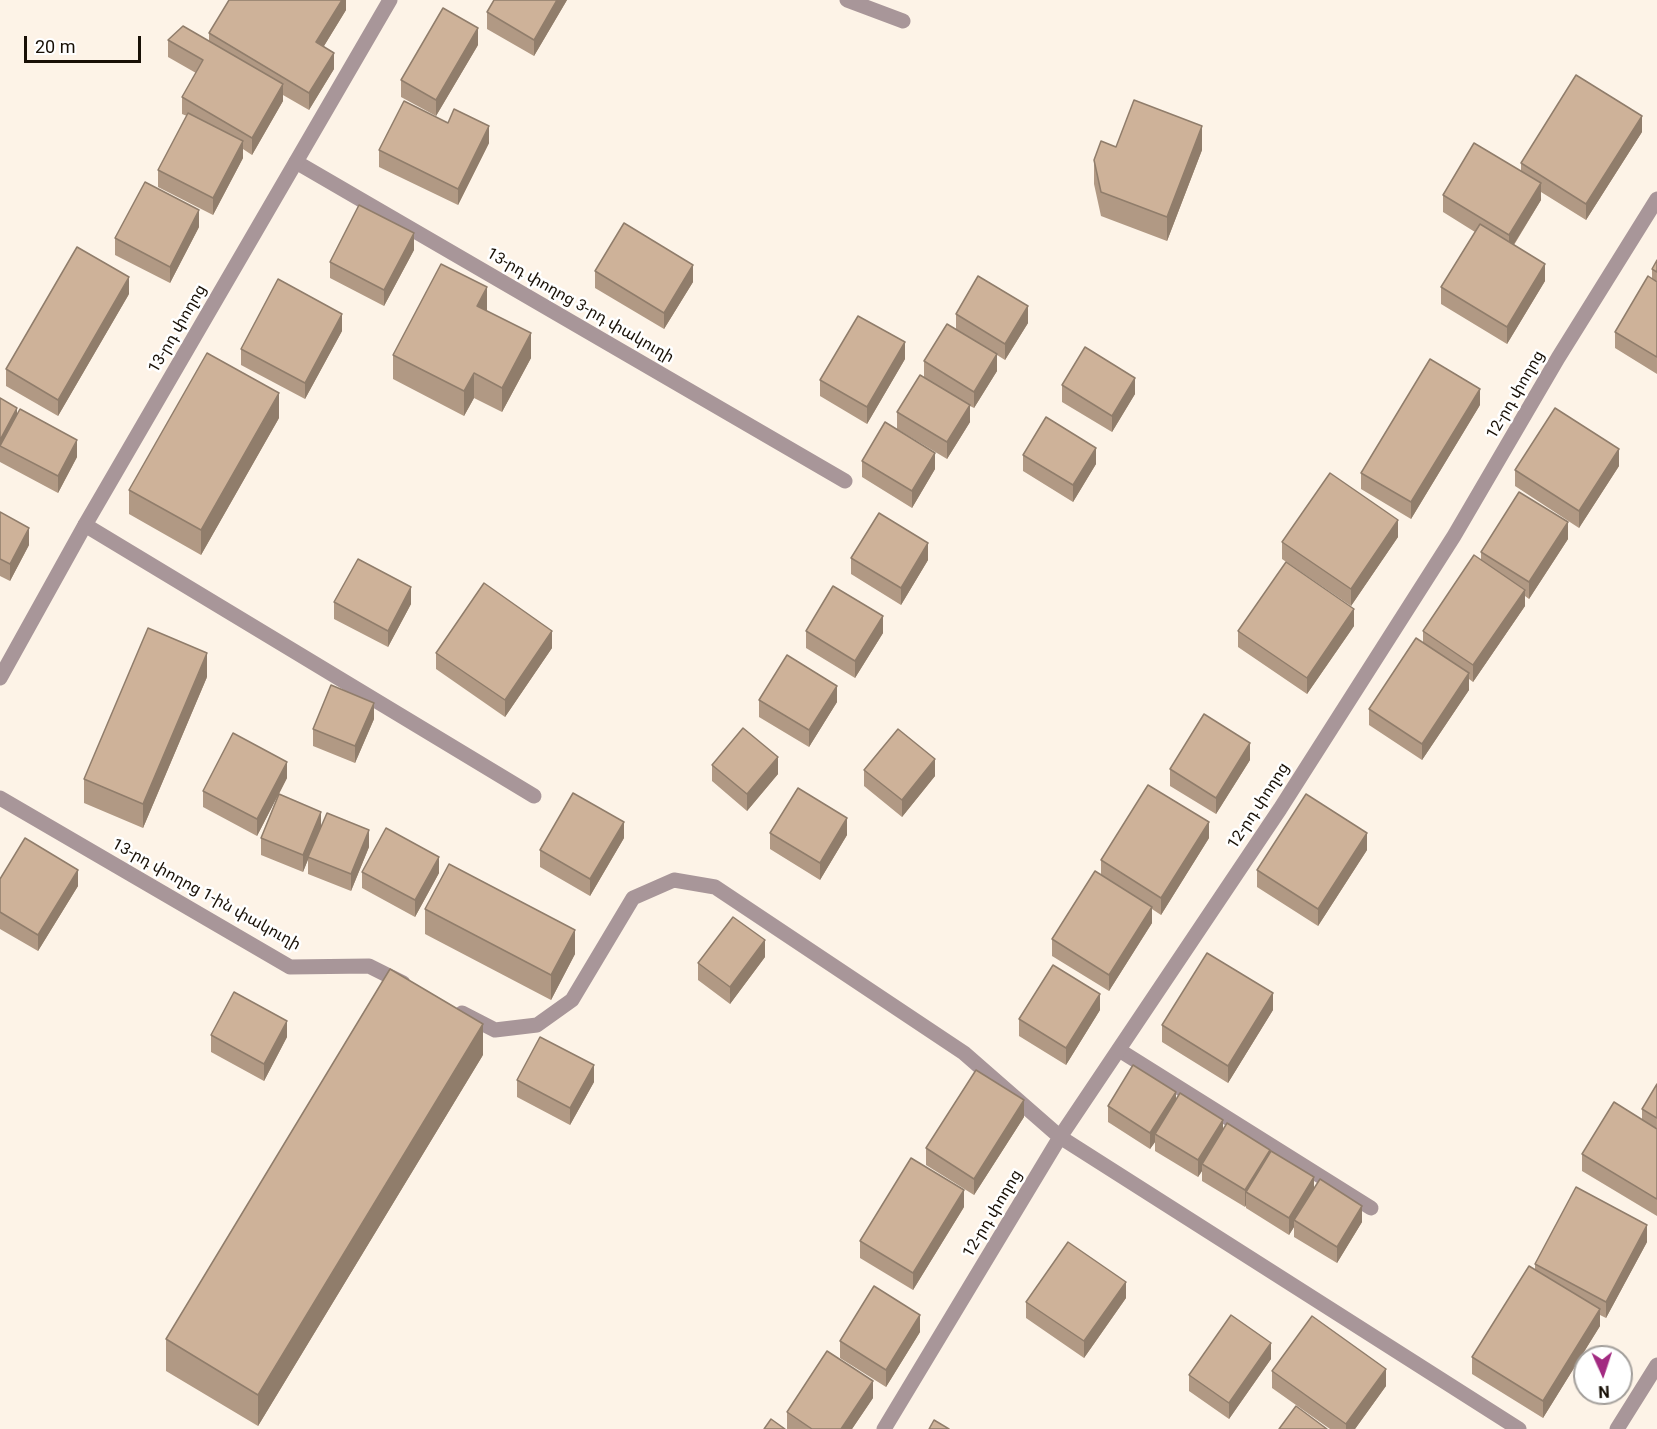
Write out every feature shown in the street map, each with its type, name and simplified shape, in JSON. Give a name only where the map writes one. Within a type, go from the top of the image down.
[{"type":"street","points":[[847,0],[903,21]]},
{"type":"street","name":"13-րդ փողոց","points":[[0,678],[85,525],[296,162],[386,1]]},
{"type":"street","name":"13-րդ փողոց 3-րդ փակուղի","points":[[296,162],[845,481]]},
{"type":"street","name":"12-րդ փողոց","points":[[884,1429],[1060,1137],[1280,808],[1454,536],[1558,358],[1657,199]]},
{"type":"street","points":[[85,525],[534,796]]},
{"type":"street","name":"13-րդ փողոց 1-ին փակուղի","points":[[0,798],[290,967],[369,966],[411,987]]},
{"type":"street","points":[[453,1008],[495,1030],[537,1025],[572,1000],[633,898],[674,880],[715,887],[964,1053],[1060,1137],[1519,1429]]},
{"type":"street","points":[[1119,1050],[1371,1208]]},
{"type":"street","points":[[1617,1429],[1657,1365]]},
{"type":"building","points":[[229,0],[342,0],[316,42],[334,53],[309,93],[209,33]]},
{"type":"building","points":[[494,0],[557,0],[534,40],[487,12]]},
{"type":"building","points":[[443,8],[478,28],[436,100],[401,80]]},
{"type":"building","points":[[183,26],[283,84],[252,138],[182,97],[203,60],[168,40]]},
{"type":"building","points":[[1576,75],[1642,116],[1586,204],[1521,163]]},
{"type":"building","points":[[1134,100],[1202,126],[1167,217],[1101,192],[1094,160],[1101,141],[1116,147]]},
{"type":"building","points":[[404,101],[448,123],[454,109],[489,126],[458,189],[379,150]]},
{"type":"building","points":[[188,113],[243,141],[213,198],[158,170]]},
{"type":"building","points":[[1474,143],[1541,183],[1509,235],[1443,195]]},
{"type":"building","points":[[145,182],[199,210],[170,267],[115,238]]},
{"type":"building","points":[[359,205],[414,233],[384,290],[330,262]]},
{"type":"building","points":[[624,223],[693,265],[664,313],[595,271]]},
{"type":"building","points":[[1480,224],[1545,264],[1507,327],[1441,287]]},
{"type":"building","points":[[77,247],[129,277],[58,400],[6,369]]},
{"type":"building","points":[[1657,260],[1657,272],[1652,269]]},
{"type":"building","points":[[441,264],[487,287],[477,306],[531,333],[502,388],[474,373],[464,391],[393,355]]},
{"type":"building","points":[[978,276],[1028,306],[1005,344],[956,314]]},
{"type":"building","points":[[1648,276],[1657,282],[1657,357],[1615,332]]},
{"type":"building","points":[[278,279],[342,314],[305,383],[241,349]]},
{"type":"building","points":[[858,316],[905,342],[867,407],[820,380]]},
{"type":"building","points":[[947,324],[997,354],[974,392],[924,361]]},
{"type":"building","points":[[1085,347],[1135,378],[1112,416],[1062,385]]},
{"type":"building","points":[[207,353],[279,393],[201,530],[129,490]]},
{"type":"building","points":[[1430,359],[1480,389],[1411,502],[1361,473]]},
{"type":"building","points":[[920,375],[970,405],[947,442],[897,412]]},
{"type":"building","points":[[0,398],[17,408],[0,440]]},
{"type":"building","points":[[1555,408],[1619,449],[1579,511],[1515,470]]},
{"type":"building","points":[[20,409],[77,440],[58,476],[0,446]]},
{"type":"building","points":[[1046,417],[1096,448],[1073,485],[1023,455]]},
{"type":"building","points":[[885,422],[935,453],[912,491],[862,461]]},
{"type":"building","points":[[1330,473],[1398,520],[1351,589],[1282,542]]},
{"type":"building","points":[[1519,492],[1568,522],[1529,582],[1481,552]]},
{"type":"building","points":[[0,512],[29,528],[10,564],[0,559]]},
{"type":"building","points":[[879,513],[928,543],[901,588],[851,558]]},
{"type":"building","points":[[1474,555],[1525,590],[1473,665],[1423,631]]},
{"type":"building","points":[[358,559],[411,587],[388,631],[334,602]]},
{"type":"building","points":[[1286,562],[1354,609],[1307,678],[1238,631]]},
{"type":"building","points":[[484,583],[552,631],[505,700],[436,653]]},
{"type":"building","points":[[833,586],[883,616],[855,661],[806,631]]},
{"type":"building","points":[[148,628],[207,653],[143,804],[84,779]]},
{"type":"building","points":[[1416,638],[1469,673],[1422,744],[1369,709]]},
{"type":"building","points":[[787,655],[837,686],[809,730],[759,700]]},
{"type":"building","points":[[331,685],[374,703],[355,746],[313,729]]},
{"type":"building","points":[[1204,714],[1250,743],[1216,798],[1170,769]]},
{"type":"building","points":[[743,728],[778,757],[747,794],[712,765]]},
{"type":"building","points":[[898,729],[935,759],[902,800],[864,770]]},
{"type":"building","points":[[233,733],[287,762],[257,819],[203,791]]},
{"type":"building","points":[[1148,785],[1209,822],[1161,898],[1101,860]]},
{"type":"building","points":[[798,788],[847,818],[820,863],[770,833]]},
{"type":"building","points":[[573,793],[624,822],[590,879],[540,850]]},
{"type":"building","points":[[279,794],[321,812],[303,855],[261,838]]},
{"type":"building","points":[[1306,794],[1367,833],[1318,909],[1257,870]]},
{"type":"building","points":[[327,813],[369,830],[351,874],[308,857]]},
{"type":"building","points":[[386,828],[439,857],[415,900],[362,872]]},
{"type":"building","points":[[25,838],[78,870],[38,935],[0,912],[0,879]]},
{"type":"building","points":[[449,864],[575,930],[551,975],[425,909]]},
{"type":"building","points":[[1095,871],[1152,907],[1109,975],[1052,939]]},
{"type":"building","points":[[733,917],[765,940],[730,987],[698,963]]},
{"type":"building","points":[[1207,953],[1273,993],[1228,1066],[1162,1025]]},
{"type":"building","points":[[1053,965],[1100,994],[1066,1048],[1019,1019]]},
{"type":"building","points":[[390,969],[483,1024],[258,1395],[166,1339]]},
{"type":"building","points":[[234,992],[287,1021],[264,1064],[211,1035]]},
{"type":"building","points":[[540,1037],[594,1065],[570,1108],[517,1080]]},
{"type":"building","points":[[1133,1065],[1176,1092],[1150,1133],[1108,1106]]},
{"type":"building","points":[[976,1070],[1024,1100],[974,1179],[926,1148]]},
{"type":"building","points":[[1657,1084],[1657,1118],[1642,1109]]},
{"type":"building","points":[[1180,1093],[1223,1120],[1198,1160],[1155,1134]]},
{"type":"building","points":[[1614,1102],[1657,1129],[1657,1199],[1582,1154]]},
{"type":"building","points":[[1227,1123],[1270,1150],[1245,1190],[1202,1164]]},
{"type":"building","points":[[1271,1151],[1314,1177],[1289,1218],[1246,1192]]},
{"type":"building","points":[[911,1158],[964,1190],[913,1273],[860,1241]]},
{"type":"building","points":[[1320,1179],[1362,1206],[1337,1247],[1294,1220]]},
{"type":"building","points":[[1576,1187],[1647,1225],[1606,1302],[1535,1264]]},
{"type":"building","points":[[1068,1242],[1126,1282],[1084,1341],[1026,1302]]},
{"type":"building","points":[[1529,1266],[1600,1309],[1578,1345],[1573,1345],[1573,1353],[1543,1401],[1472,1357]]},
{"type":"building","points":[[874,1286],[920,1315],[886,1370],[840,1341]]},
{"type":"building","points":[[1231,1315],[1271,1343],[1229,1403],[1189,1375]]},
{"type":"building","points":[[1312,1316],[1386,1369],[1346,1424],[1272,1371]]},
{"type":"building","points":[[827,1351],[873,1381],[841,1429],[812,1429],[787,1412]]},
{"type":"building","points":[[1296,1406],[1327,1429],[1279,1429]]},
{"type":"building","points":[[771,1419],[785,1429],[764,1429]]},
{"type":"building","points":[[934,1420],[949,1429],[929,1429]]}]
